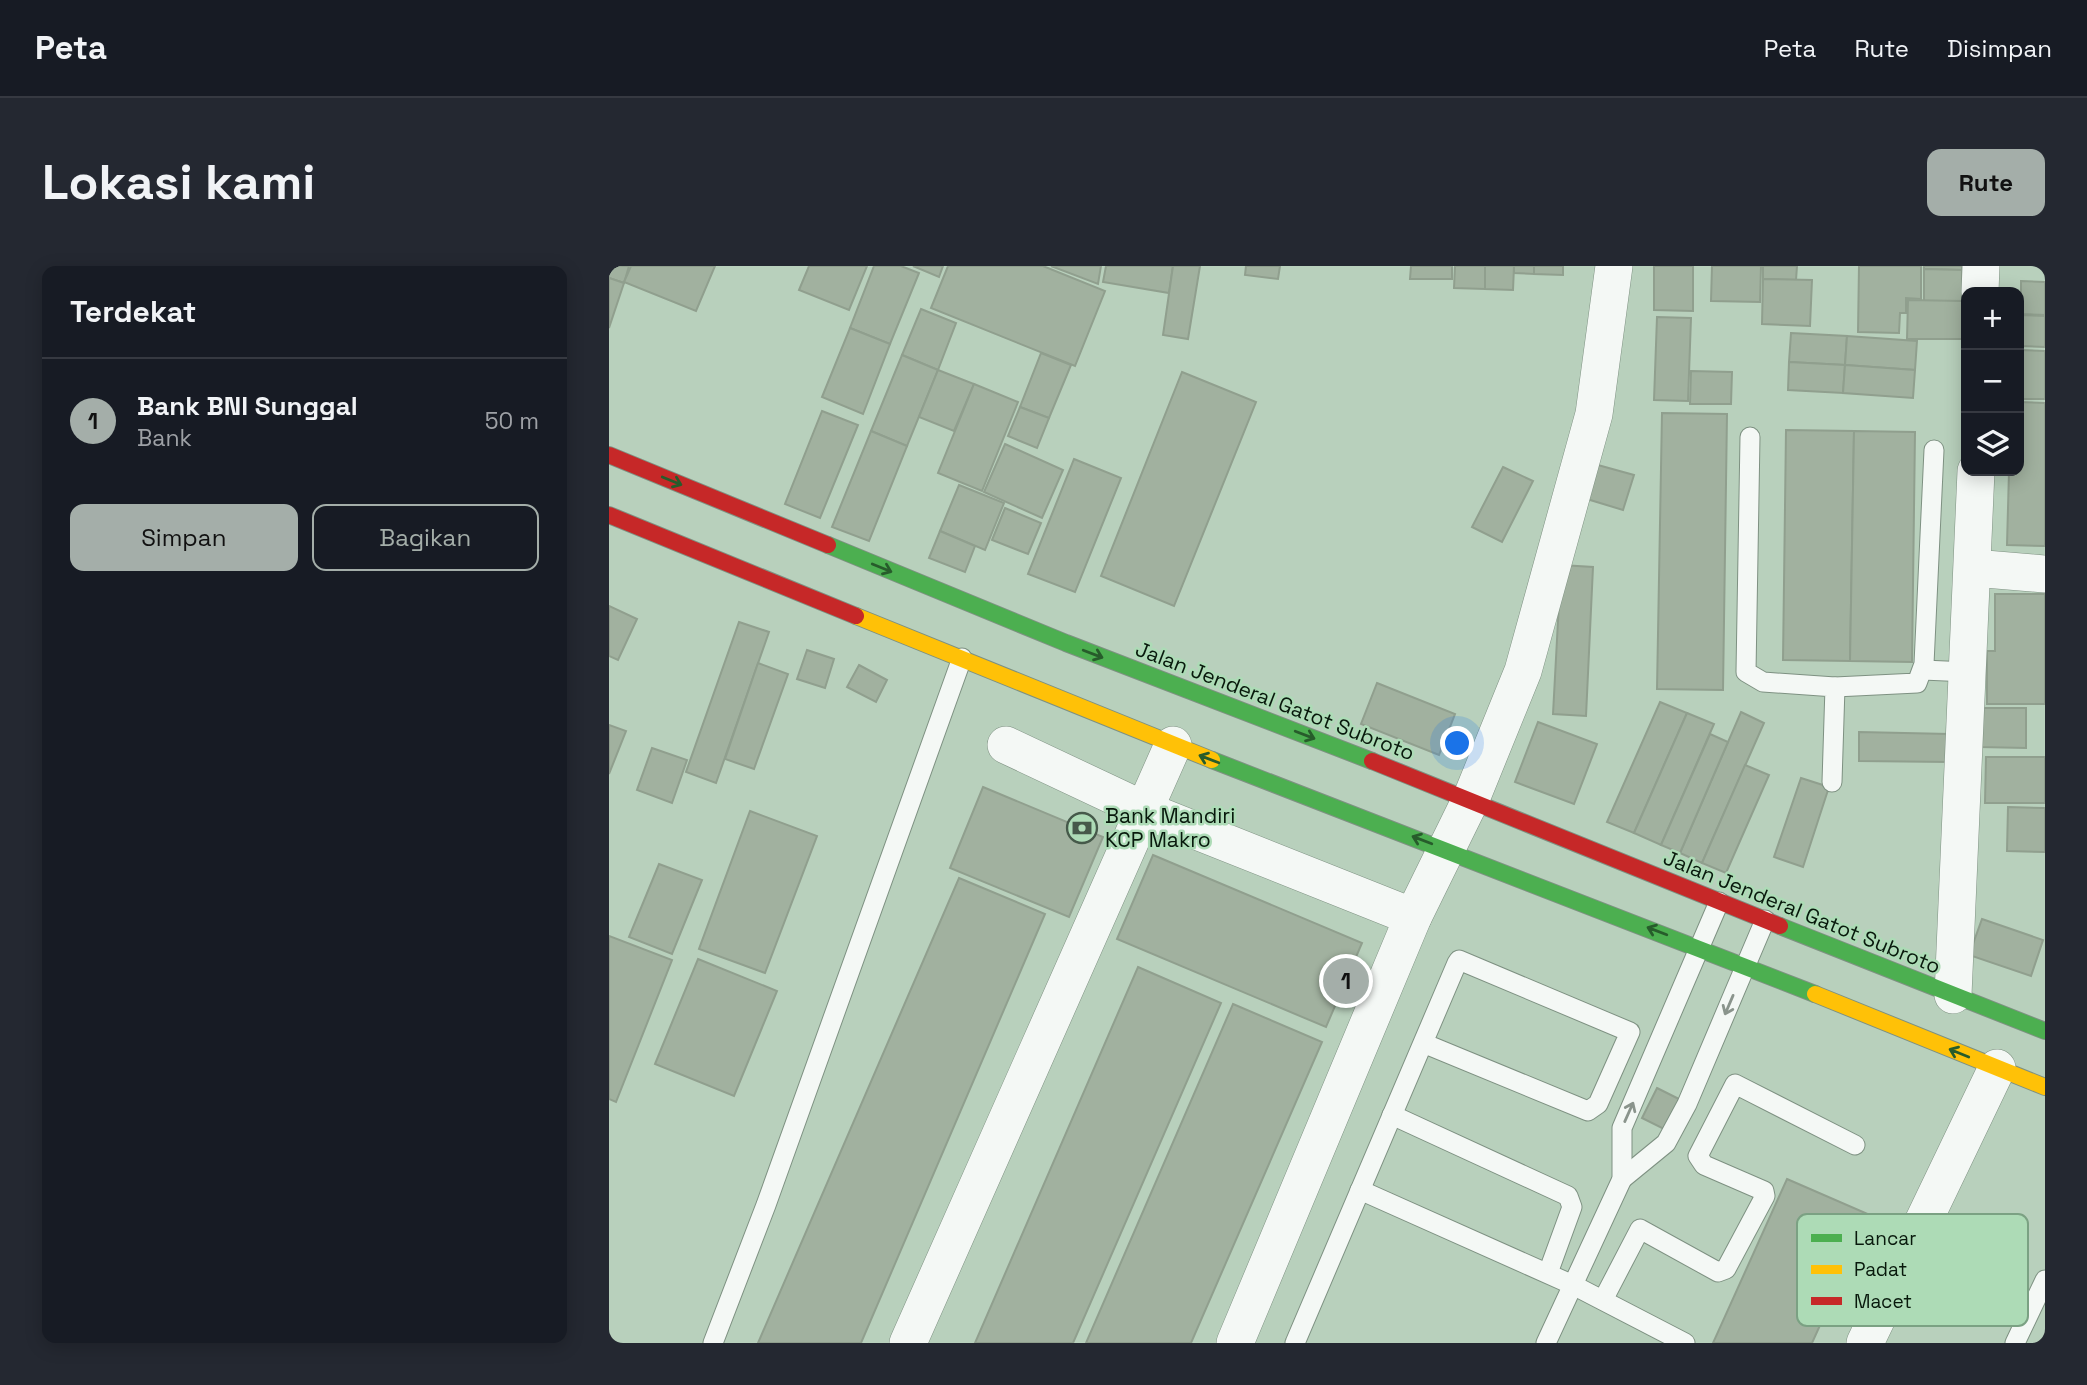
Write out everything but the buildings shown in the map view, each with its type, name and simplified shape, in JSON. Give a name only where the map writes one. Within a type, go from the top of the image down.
[{"type":"highway","name":"Jalan Jenderal Gatot Subroto","points":[[609,455],[1066,643],[1471,799],[1719,902],[2045,1031]]},
{"type":"highway","points":[[609,515],[1173,745],[1702,948],[1745,968],[2045,1087]]},
{"type":"street","points":[[1235,1343],[1413,918],[1471,799],[1523,671],[1594,414],[1614,266]]},
{"type":"street","points":[[1980,287],[1981,266]]},
{"type":"street","points":[[1954,995],[1976,476]]},
{"type":"street","points":[[1973,568],[2045,574]]},
{"type":"street","points":[[1006,745],[1144,810],[1413,918]]},
{"type":"street","points":[[908,1343],[1173,745]]},
{"type":"street","points":[[1927,1214],[1997,1068]]},
{"type":"street","points":[[1865,1343],[1873,1326]]},
{"type":"lane","points":[[1750,437],[1746,672],[1763,682],[1835,687],[1917,683],[1923,670],[1934,450]]},
{"type":"lane","points":[[713,1343],[766,1205],[962,658]]},
{"type":"lane","points":[[1923,670],[1968,672]]},
{"type":"lane","points":[[1832,782],[1835,687]]},
{"type":"lane","points":[[1546,1343],[1622,1179],[1622,1128],[1702,948],[1719,902]]},
{"type":"lane","points":[[1622,1179],[1666,1143],[1687,1104],[1765,920]]},
{"type":"lane","points":[[1295,1343],[1392,1115],[1423,1043],[1459,960],[1630,1032],[1598,1104],[1588,1111],[1423,1043]]},
{"type":"lane","points":[[1603,1300],[1640,1229],[1718,1272],[1726,1269],[1765,1196],[1764,1191],[1704,1166],[1698,1156],[1735,1084],[1855,1145]]},
{"type":"lane","points":[[1392,1115],[1568,1196],[1572,1207],[1548,1273]]},
{"type":"lane","points":[[1360,1190],[1548,1273],[1685,1343]]},
{"type":"lane","points":[[2028,1316],[2045,1280]]},
{"type":"lane","points":[[2015,1343],[2023,1326]]},
{"type":"traffic: fast","points":[[828,545],[1066,643],[1372,761]]},
{"type":"traffic: fast","points":[[1212,760],[1815,994]]},
{"type":"traffic: fast","points":[[1780,926],[2045,1031]]},
{"type":"traffic: slow","points":[[856,616],[1212,760]]},
{"type":"traffic: slow","points":[[1815,994],[2045,1087]]},
{"type":"traffic: jam","points":[[609,455],[828,545]]},
{"type":"traffic: jam","points":[[609,515],[856,616]]},
{"type":"traffic: jam","points":[[1372,761],[1780,926]]},
{"type":"place","name":"Bank Mandiri KCP Makro","points":[[1082,828]]},
{"type":"place","name":"Bank BNI Sunggal","points":[[1346,981]]}]
